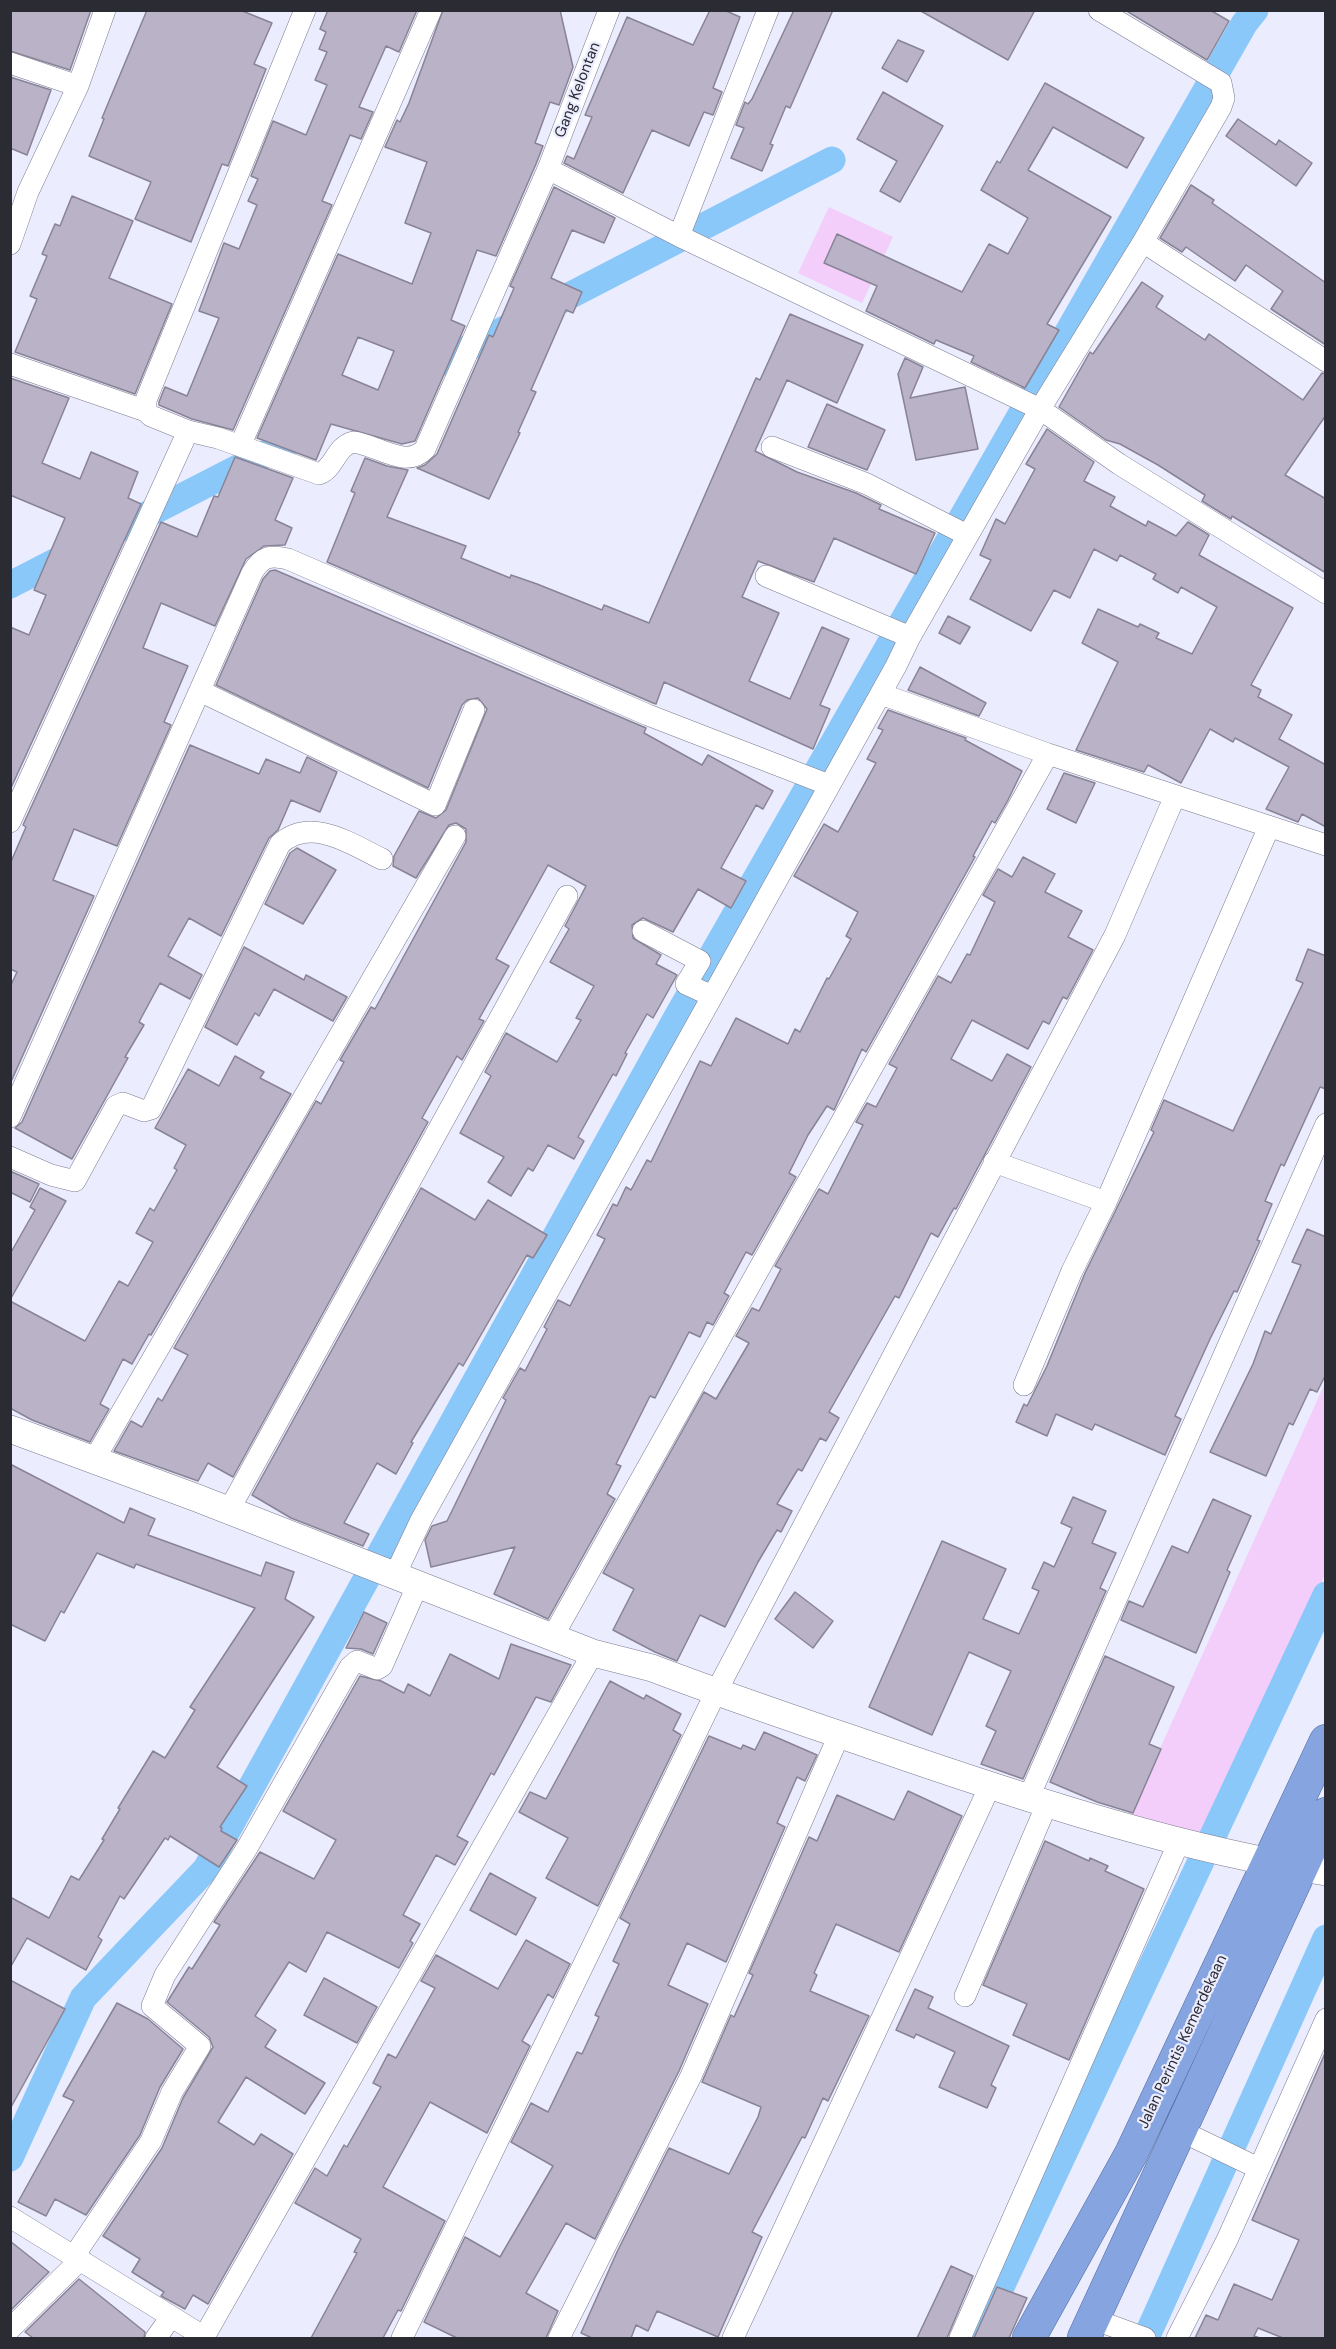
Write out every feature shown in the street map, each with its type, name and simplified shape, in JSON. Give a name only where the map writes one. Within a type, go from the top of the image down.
[{"type":"highway","name":"Jalan Perintis Kemerdekaan","points":[[1029,2338],[1131,2154],[1256,1860],[1326,1741]]},
{"type":"highway","points":[[1093,2327],[1188,2135],[1313,1870],[1326,1814]]},
{"type":"street","points":[[10,244],[19,188],[78,86],[105,10]]},
{"type":"street","points":[[146,411],[150,390],[305,10]]},
{"type":"street","points":[[10,364],[146,411],[151,416],[188,431],[240,446],[431,10]]},
{"type":"street","name":"Gang Kelontan","points":[[240,446],[320,474],[326,471],[338,450],[353,442],[410,458],[419,455],[425,449],[548,169],[609,10]]},
{"type":"street","points":[[679,236],[768,10]]},
{"type":"street","points":[[10,2329],[78,2258],[151,2141],[172,2092],[200,2046],[152,2006],[165,1975],[247,1848],[350,1667],[357,1661],[377,1669],[382,1666],[401,1578],[421,1520],[712,996],[825,784],[881,694],[906,635],[964,533],[1143,242],[1221,107],[1224,98],[1212,78],[1099,10]]},
{"type":"street","points":[[10,63],[78,86]]},
{"type":"street","points":[[548,169],[679,236],[1040,409],[1119,464],[1326,593]]},
{"type":"street","points":[[1143,242],[1326,361]]},
{"type":"street","points":[[10,822],[188,431]]},
{"type":"street","points":[[772,447],[867,484],[964,533]]},
{"type":"street","points":[[10,1117],[200,691],[257,565],[262,559],[275,556],[288,559],[648,715],[825,784]]},
{"type":"street","points":[[766,576],[906,635]]},
{"type":"street","points":[[200,691],[435,805],[474,710]]},
{"type":"street","points":[[881,694],[1048,754],[1326,845]]},
{"type":"street","points":[[553,1636],[1048,754]]},
{"type":"street","points":[[402,2338],[716,1692],[993,1162],[1115,935],[1175,796]]},
{"type":"street","points":[[1024,1385],[1269,826]]},
{"type":"street","points":[[10,1157],[51,1175],[75,1181],[116,1106],[123,1103],[144,1111],[153,1107],[277,850],[286,838],[303,831],[318,831],[382,859]]},
{"type":"street","points":[[94,1460],[455,836]]},
{"type":"street","points":[[229,1510],[567,896]]},
{"type":"street","points":[[644,931],[700,961],[686,984],[712,996]]},
{"type":"street","points":[[965,1996],[1037,1802],[1326,1124]]},
{"type":"street","points":[[993,1162],[1106,1202]]},
{"type":"street","points":[[10,1429],[229,1510],[593,1653],[652,1668],[839,1735],[1037,1802],[1190,1844],[1256,1860],[1313,1870]]},
{"type":"street","points":[[10,2217],[33,2229],[205,2338],[593,1653]]},
{"type":"street","points":[[559,2338],[691,2076],[839,1735]]},
{"type":"street","points":[[733,2338],[990,1786]]},
{"type":"street","points":[[960,2338],[1190,1844]]},
{"type":"street","points":[[1177,2338],[1227,2240],[1251,2164],[1326,2019]]},
{"type":"street","points":[[1188,2135],[1251,2164]]},
{"type":"street","points":[[156,2338],[171,2317]]},
{"type":"street","points":[[1093,2327],[1145,2338]]},
{"type":"shaded area","points":[[829,207],[893,237],[862,303],[798,273]]},
{"type":"shaded area","points":[[1325,1383],[1325,1574],[1205,1840],[1130,1815]]},
{"type":"building","points":[[10,10],[91,10],[70,70],[10,51]]},
{"type":"building","points":[[147,10],[240,10],[272,23],[254,64],[266,69],[228,166],[222,164],[191,242],[135,219],[151,182],[89,156],[104,119],[102,118]]},
{"type":"building","points":[[328,10],[417,10],[399,52],[386,46],[359,107],[373,112],[361,139],[350,135],[322,201],[332,205],[233,430],[192,419],[159,405],[159,402],[165,387],[187,396],[219,318],[199,311],[224,243],[239,249],[257,205],[248,201],[258,179],[251,176],[273,121],[306,135],[327,85],[315,80],[327,52],[319,49],[326,32],[320,29]]},
{"type":"building","points":[[443,10],[560,10],[573,67],[559,105],[550,102],[535,143],[543,146],[496,256],[477,250],[451,320],[465,326],[415,441],[402,444],[331,424],[316,460],[257,438],[338,254],[412,284],[431,233],[405,223],[427,162],[385,147],[397,120],[400,122]],"holes":[[[358,337],[394,351],[378,390],[342,375]]]},
{"type":"building","points":[[710,10],[724,10],[740,17],[713,88],[722,92],[713,115],[704,112],[689,146],[652,130],[623,193],[564,163],[567,156],[574,159],[592,117],[585,115],[627,17],[693,45]]},
{"type":"building","points":[[794,10],[833,10],[790,108],[786,106],[770,144],[773,145],[762,171],[731,158],[744,128],[736,125],[745,102],[748,104],[752,99]]},
{"type":"building","points":[[919,10],[1035,10],[1008,60]]},
{"type":"building","points":[[1125,10],[1210,10],[1229,21],[1207,60]]},
{"type":"building","points":[[898,40],[924,51],[907,82],[882,68]]},
{"type":"building","points":[[10,77],[51,90],[27,155],[10,148]]},
{"type":"building","points":[[1045,83],[1144,138],[1127,168],[1053,127],[1028,170],[1111,217],[1047,324],[1059,330],[1025,388],[971,362],[974,356],[936,340],[934,344],[866,311],[877,286],[824,263],[837,234],[962,292],[989,244],[1008,254],[1028,218],[981,190],[997,161],[1000,163]]},
{"type":"building","points":[[883,92],[943,126],[900,202],[880,191],[897,161],[857,139]]},
{"type":"building","points":[[1238,119],[1276,145],[1279,140],[1312,163],[1296,186],[1226,136]]},
{"type":"building","points":[[1191,185],[1214,200],[1212,203],[1326,283],[1326,345],[1271,309],[1283,291],[1246,265],[1235,281],[1186,247],[1182,252],[1160,238]]},
{"type":"building","points":[[554,187],[615,218],[604,243],[572,230],[551,278],[582,292],[573,313],[566,310],[531,390],[536,392],[518,432],[520,433],[489,499],[417,468],[425,465],[437,454],[489,335],[493,337],[514,288],[510,286]]},
{"type":"building","points":[[72,196],[133,221],[109,278],[172,304],[135,394],[15,352],[37,299],[30,296],[47,256],[42,254],[55,224],[60,226]]},
{"type":"building","points":[[1142,282],[1163,296],[1156,307],[1205,340],[1209,334],[1303,400],[1322,373],[1326,374],[1326,415],[1285,475],[1326,499],[1326,573],[1232,516],[1231,519],[1202,501],[1205,495],[1158,465],[1120,444],[1106,440],[1059,407],[1090,352],[1093,354]]},
{"type":"building","points":[[790,314],[863,345],[837,403],[787,380],[755,451],[797,472],[856,493],[881,505],[879,509],[935,533],[916,574],[834,538],[814,582],[758,561],[742,597],[779,613],[749,681],[790,699],[822,627],[849,639],[820,705],[830,709],[813,749],[664,682],[656,704],[653,703],[327,562],[355,493],[351,491],[365,458],[408,470],[387,517],[466,546],[461,558],[510,578],[511,575],[537,584],[602,610],[604,605],[649,623],[756,378],[760,380]]},
{"type":"building","points":[[905,358],[923,367],[910,398],[965,387],[978,449],[916,460],[898,374]]},
{"type":"building","points":[[10,378],[69,398],[42,463],[80,479],[91,452],[138,472],[128,498],[141,504],[10,790],[10,627],[29,635],[46,595],[34,590],[65,518],[10,495]]},
{"type":"building","points":[[827,404],[885,430],[867,470],[808,447]]},
{"type":"building","points":[[1047,429],[1094,462],[1084,481],[1115,497],[1110,506],[1146,526],[1148,521],[1176,536],[1188,522],[1209,535],[1199,555],[1293,608],[1251,685],[1261,690],[1258,697],[1292,715],[1279,739],[1326,765],[1326,827],[1302,814],[1298,822],[1266,809],[1289,767],[1235,738],[1233,742],[1210,729],[1181,783],[1148,765],[1144,772],[1076,750],[1118,662],[1082,643],[1098,609],[1138,627],[1140,624],[1159,633],[1156,638],[1192,654],[1217,607],[1181,587],[1178,593],[1153,579],[1156,574],[1120,555],[1117,561],[1094,549],[1070,598],[1054,590],[1031,631],[970,599],[991,560],[980,555],[996,519],[1005,524],[1035,469],[1026,464]]},
{"type":"building","points":[[235,457],[293,478],[275,520],[292,528],[285,545],[264,546],[246,559],[215,626],[161,603],[143,648],[188,666],[164,722],[171,725],[117,846],[74,829],[53,880],[94,896],[10,1084],[10,987],[17,972],[10,969],[10,864],[26,827],[23,825],[161,522],[197,537],[214,496],[218,497]]},
{"type":"building","points":[[275,570],[646,728],[644,733],[702,765],[708,755],[773,791],[763,809],[756,805],[721,868],[746,881],[731,908],[698,889],[673,932],[643,918],[632,925],[633,938],[661,955],[656,964],[677,975],[653,1018],[647,1014],[625,1053],[627,1054],[616,1076],[613,1074],[578,1137],[584,1141],[574,1159],[548,1145],[533,1171],[528,1168],[511,1196],[488,1182],[504,1157],[460,1133],[491,1076],[485,1072],[506,1033],[557,1062],[581,1020],[576,1018],[594,986],[550,962],[569,929],[565,926],[586,886],[548,865],[496,959],[509,966],[479,1019],[484,1021],[462,1060],[457,1056],[422,1118],[428,1122],[233,1477],[208,1463],[198,1481],[114,1451],[131,1421],[142,1427],[158,1398],[162,1401],[188,1355],[174,1348],[316,1101],[321,1104],[344,1062],[340,1060],[371,1007],[375,1009],[466,842],[466,829],[456,823],[449,825],[416,878],[393,866],[394,856],[419,811],[436,818],[446,810],[487,709],[478,698],[467,700],[462,705],[428,788],[216,685],[263,579],[270,571]]},
{"type":"building","points":[[948,616],[970,627],[960,644],[939,633]]},
{"type":"building","points":[[920,667],[986,703],[979,716],[908,690]]},
{"type":"building","points":[[888,710],[966,738],[965,740],[1022,771],[1008,800],[995,823],[992,821],[973,856],[975,857],[866,1052],[862,1049],[834,1110],[827,1106],[808,1135],[789,1173],[796,1177],[752,1255],[746,1252],[724,1293],[729,1296],[713,1325],[707,1322],[700,1337],[689,1332],[655,1398],[650,1396],[616,1464],[621,1466],[607,1494],[615,1499],[548,1619],[494,1594],[515,1547],[431,1567],[425,1540],[432,1526],[447,1521],[506,1400],[503,1398],[520,1368],[525,1371],[547,1329],[544,1327],[558,1300],[570,1306],[605,1239],[597,1235],[613,1204],[617,1206],[626,1187],[631,1190],[647,1160],[651,1162],[700,1061],[711,1066],[736,1018],[788,1044],[795,1029],[800,1032],[827,978],[829,979],[851,939],[846,936],[858,912],[794,876],[824,824],[838,832],[876,763],[867,759],[883,730],[878,728]]},
{"type":"building","points":[[190,745],[259,774],[266,759],[300,773],[307,757],[337,772],[320,812],[291,800],[278,830],[269,838],[221,936],[189,918],[168,956],[202,975],[190,999],[160,983],[139,1022],[144,1025],[125,1057],[128,1058],[72,1159],[15,1128],[22,1122]]},
{"type":"building","points":[[1064,773],[1095,783],[1076,823],[1047,809]]},
{"type":"building","points":[[297,848],[336,870],[303,924],[265,904],[290,853]]},
{"type":"building","points":[[1023,857],[1055,874],[1045,892],[1082,911],[1068,937],[1093,950],[1067,999],[1063,997],[1049,1024],[1043,1021],[1028,1049],[972,1020],[951,1059],[992,1081],[1007,1054],[1031,1067],[956,1209],[954,1208],[938,1237],[931,1233],[899,1298],[895,1296],[829,1412],[839,1418],[826,1441],[820,1438],[802,1471],[798,1469],[777,1504],[792,1511],[781,1532],[777,1530],[758,1562],[725,1627],[700,1615],[677,1661],[655,1652],[613,1630],[634,1589],[603,1573],[704,1392],[716,1399],[749,1343],[736,1336],[752,1308],[759,1311],[781,1269],[775,1266],[819,1189],[828,1194],[863,1125],[856,1122],[867,1103],[876,1107],[897,1068],[889,1064],[938,976],[951,983],[967,954],[970,955],[995,902],[983,895],[998,869],[1012,877]]},
{"type":"building","points":[[244,947],[304,980],[306,975],[347,997],[333,1021],[274,989],[259,1016],[255,1013],[237,1045],[205,1027]]},
{"type":"building","points":[[1308,949],[1326,956],[1326,1089],[1320,1087],[1284,1166],[1281,1164],[1265,1201],[1272,1204],[1257,1240],[1260,1241],[1237,1292],[1234,1291],[1210,1339],[1175,1416],[1181,1419],[1165,1455],[1095,1424],[1092,1430],[1056,1414],[1047,1436],[1016,1422],[1024,1404],[1027,1406],[1047,1366],[1085,1273],[1154,1132],[1151,1130],[1164,1100],[1233,1131],[1303,983],[1296,980]]},
{"type":"building","points":[[235,1056],[264,1072],[260,1078],[291,1094],[151,1335],[149,1334],[132,1364],[123,1359],[100,1404],[109,1409],[90,1442],[32,1420],[10,1408],[10,1301],[85,1341],[119,1281],[128,1286],[153,1242],[136,1233],[150,1208],[154,1211],[177,1170],[174,1168],[186,1145],[155,1128],[188,1069],[219,1086]]},
{"type":"building","points":[[10,1171],[39,1184],[30,1202],[10,1192]]},
{"type":"building","points":[[40,1188],[66,1201],[10,1300],[10,1254],[35,1210],[30,1207]]},
{"type":"building","points":[[421,1188],[475,1220],[488,1200],[547,1235],[533,1258],[527,1255],[463,1366],[459,1363],[411,1442],[413,1443],[396,1474],[377,1463],[344,1523],[369,1534],[363,1546],[291,1518],[252,1495]]},
{"type":"building","points":[[1307,1229],[1326,1237],[1326,1374],[1317,1392],[1310,1389],[1293,1425],[1289,1423],[1266,1476],[1210,1452],[1253,1364],[1265,1331],[1271,1334],[1301,1265],[1292,1262]]},
{"type":"building","points":[[10,1464],[124,1523],[130,1508],[155,1519],[148,1535],[261,1576],[266,1562],[294,1572],[285,1599],[314,1617],[217,1767],[247,1786],[220,1827],[221,1831],[237,1840],[219,1867],[170,1836],[168,1840],[165,1838],[124,1899],[120,1896],[98,1937],[102,1940],[86,1970],[27,1938],[10,1968],[10,1897],[49,1918],[71,1876],[79,1880],[104,1840],[102,1839],[120,1809],[118,1808],[153,1751],[165,1758],[195,1710],[190,1707],[255,1608],[136,1564],[134,1568],[97,1553],[64,1613],[61,1611],[45,1641],[10,1624]]},
{"type":"building","points":[[1073,1497],[1106,1511],[1092,1543],[1116,1553],[1100,1588],[1106,1591],[1023,1779],[981,1764],[996,1731],[986,1726],[1011,1671],[969,1652],[932,1735],[869,1707],[942,1541],[1006,1569],[983,1619],[1019,1634],[1039,1591],[1032,1588],[1044,1562],[1054,1567],[1072,1528],[1061,1523]]},
{"type":"building","points":[[1213,1499],[1251,1516],[1227,1570],[1230,1572],[1196,1653],[1121,1620],[1129,1601],[1143,1607],[1172,1546],[1188,1553]]},
{"type":"building","points":[[795,1592],[833,1621],[813,1648],[775,1619]]},
{"type":"building","points":[[364,1612],[387,1623],[373,1654],[361,1649],[346,1648]]},
{"type":"building","points":[[511,1644],[571,1665],[551,1702],[536,1697],[494,1775],[491,1773],[457,1836],[468,1842],[455,1865],[436,1855],[403,1915],[420,1924],[410,1941],[413,1943],[399,1968],[327,1932],[306,1972],[289,1962],[255,2016],[276,2030],[265,2047],[325,2083],[305,2114],[246,2077],[218,2122],[254,2145],[261,2134],[293,2154],[208,2304],[193,2295],[185,2309],[161,2296],[164,2292],[132,2272],[140,2259],[103,2236],[162,2148],[183,2098],[213,2047],[209,2037],[167,2002],[189,1967],[192,1969],[220,1925],[214,1922],[260,1852],[314,1879],[336,1840],[283,1811],[360,1676],[381,1681],[404,1693],[408,1684],[430,1696],[450,1654],[499,1679]]},
{"type":"building","points":[[1105,1656],[1174,1687],[1149,1744],[1161,1749],[1133,1813],[1097,1802],[1050,1782]]},
{"type":"building","points":[[610,1681],[644,1699],[646,1695],[681,1714],[673,1730],[681,1735],[598,1906],[546,1878],[568,1838],[519,1812],[530,1792],[546,1799]]},
{"type":"building","points":[[764,1732],[817,1755],[805,1781],[797,1777],[777,1823],[785,1827],[726,1962],[687,1943],[668,1985],[708,2004],[679,2071],[595,2239],[566,2223],[526,2293],[558,2311],[546,2338],[457,2338],[424,2322],[465,2237],[500,2257],[553,2166],[511,2142],[531,2103],[548,2112],[577,2052],[582,2054],[599,2017],[595,2015],[619,1964],[613,1961],[630,1924],[620,1918],[709,1736],[741,1749],[743,1745],[755,1750]]},
{"type":"building","points":[[908,1791],[962,1816],[899,1952],[836,1924],[814,1973],[817,1975],[810,1991],[869,2016],[828,2101],[823,2098],[805,2138],[802,2137],[752,2232],[762,2237],[718,2337],[657,2311],[648,2331],[636,2325],[631,2338],[592,2338],[581,2333],[617,2252],[669,2148],[729,2174],[758,2117],[761,2107],[702,2082],[731,2015],[734,2017],[753,1975],[749,1973],[809,1837],[817,1841],[837,1795],[894,1820]]},
{"type":"building","points":[[1045,1841],[1089,1861],[1090,1858],[1108,1866],[1105,1871],[1144,1889],[1069,2060],[1013,2035],[1027,2004],[983,1985]]},
{"type":"building","points":[[490,1873],[536,1898],[516,1935],[470,1910]]},
{"type":"building","points":[[526,1940],[570,1964],[553,1998],[548,1994],[522,2041],[530,2046],[487,2133],[430,2102],[383,2187],[445,2221],[401,2311],[398,2310],[383,2338],[311,2338],[357,2253],[354,2252],[361,2239],[295,2203],[315,2168],[327,2176],[344,2145],[347,2147],[381,2087],[373,2083],[388,2054],[396,2058],[435,1988],[421,1981],[436,1955],[498,1989]]},
{"type":"building","points":[[324,1978],[377,2007],[357,2043],[304,2015]]},
{"type":"building","points":[[10,1980],[65,2009],[10,2109]]},
{"type":"building","points":[[915,1989],[933,1997],[928,2008],[1009,2046],[991,2085],[996,2088],[987,2108],[939,2087],[955,2052],[916,2034],[914,2038],[896,2030]]},
{"type":"building","points":[[117,2003],[148,2019],[183,2049],[160,2087],[140,2135],[86,2215],[55,2199],[46,2216],[18,2202],[74,2101],[63,2096]]},
{"type":"building","points":[[1326,2051],[1326,2338],[1283,2338],[1258,2328],[1254,2336],[1260,2338],[1195,2338],[1206,2315],[1218,2320],[1234,2284],[1272,2300],[1299,2240],[1252,2220]]},
{"type":"building","points":[[10,2241],[49,2272],[10,2311]]},
{"type":"building","points":[[951,2266],[973,2276],[947,2338],[917,2338]]},
{"type":"building","points":[[79,2279],[145,2332],[144,2338],[33,2338],[25,2332]]},
{"type":"building","points":[[997,2287],[1027,2298],[1009,2338],[974,2338]]},
{"type":"waterway","points":[[10,2158],[83,1998],[206,1869],[677,1017],[1244,24],[1255,10]]},
{"type":"waterway","points":[[420,373],[832,160]]},
{"type":"waterway","points":[[10,585],[312,430]]},
{"type":"waterway","points":[[977,2338],[1326,1595]]},
{"type":"waterway","points":[[1146,2338],[1326,1938]]}]
